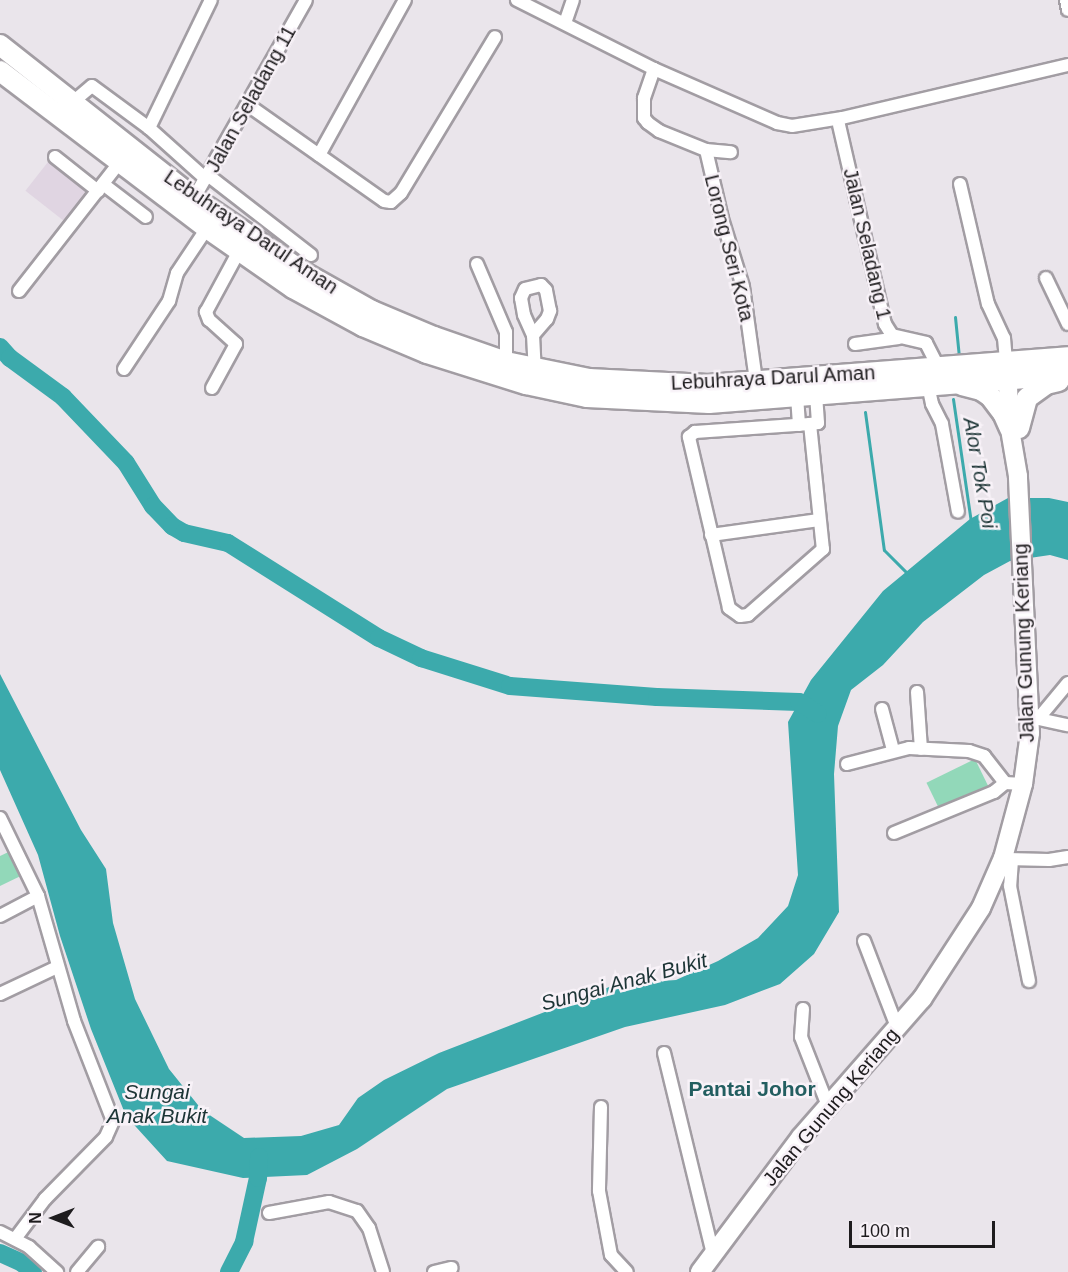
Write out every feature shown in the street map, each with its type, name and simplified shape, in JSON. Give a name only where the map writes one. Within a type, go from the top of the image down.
[{"type":"highway","name":"Lebuhraya Darul Aman","points":[[0,45],[194,198],[306,274],[372,311],[434,337],[506,362],[535,370],[619,382],[708,385],[1012,370],[1068,357]]},
{"type":"highway","name":"Lebuhraya Darul Aman","points":[[0,71],[119,163],[293,288],[363,326],[427,353],[533,387],[586,397],[670,402],[709,403],[928,385],[944,375]]},
{"type":"highway","name":"Lebuhraya Darul Aman","points":[[1012,370],[1068,375]]},
{"type":"highway","points":[[944,375],[990,396],[1014,428]]},
{"type":"highway","points":[[1014,428],[1027,398],[1046,384],[1068,380]]},
{"type":"main road","name":"Jalan Gunung Keriang","points":[[700,1272],[801,1137],[922,999],[981,908],[1007,859],[1014,783],[1029,751],[1034,718],[1021,583],[1012,370]]},
{"type":"street","points":[[149,128],[212,0]]},
{"type":"street","name":"Jalan Seladang 11","points":[[194,198],[249,105],[306,0]]},
{"type":"street","points":[[319,155],[405,0]]},
{"type":"street","points":[[517,0],[654,69],[777,123],[792,126],[842,118],[1068,65]]},
{"type":"street","points":[[1066,0],[1068,10]]},
{"type":"street","points":[[565,23],[568,2]]},
{"type":"street","points":[[249,105],[384,201],[396,200],[495,37]]},
{"type":"street","points":[[654,69],[644,98],[644,118],[660,131],[706,150],[731,152]]},
{"type":"street","points":[[74,102],[92,86],[149,128],[207,178],[311,255]]},
{"type":"street","name":"Jalan Seladang 1","points":[[839,125],[885,324],[892,335],[898,338],[926,343],[944,375]]},
{"type":"street","name":"Lorong Seri Kota","points":[[706,150],[722,219],[743,287],[756,381]]},
{"type":"street","points":[[55,157],[146,218]]},
{"type":"street","points":[[19,291],[119,163]]},
{"type":"street","points":[[960,184],[988,304],[1004,338],[1012,370]]},
{"type":"street","points":[[124,369],[169,301],[177,273],[207,228]]},
{"type":"street","points":[[212,388],[236,344],[209,320],[206,312],[239,251]]},
{"type":"street","points":[[477,264],[506,332],[506,362]]},
{"type":"street","points":[[1046,278],[1068,324]]},
{"type":"street","points":[[533,335],[535,370]]},
{"type":"street","points":[[855,344],[898,338]]},
{"type":"street","points":[[928,385],[932,404],[942,424],[958,512]]},
{"type":"street","points":[[807,395],[823,549],[748,615],[740,616],[729,608],[689,441],[691,434],[809,424]]},
{"type":"street","points":[[807,395],[809,424]]},
{"type":"street","points":[[711,535],[819,520]]},
{"type":"street","points":[[1034,718],[1068,683]]},
{"type":"street","points":[[917,692],[921,748]]},
{"type":"street","points":[[882,709],[893,750]]},
{"type":"street","points":[[1034,718],[1068,725]]},
{"type":"street","points":[[847,765],[893,750],[921,748],[979,753],[1014,783],[894,833]]},
{"type":"street","points":[[0,818],[38,896],[84,1053],[113,1116],[113,1126],[106,1137],[45,1199],[15,1239]]},
{"type":"street","points":[[1029,981],[1015,919],[1015,902],[1007,859],[1068,857]]},
{"type":"street","points":[[0,916],[38,896]]},
{"type":"street","points":[[864,941],[897,1027]]},
{"type":"street","points":[[0,994],[57,967]]},
{"type":"street","points":[[803,1009],[801,1037],[828,1106]]},
{"type":"street","points":[[663,1053],[713,1254]]},
{"type":"street","points":[[601,1107],[599,1191],[611,1255],[627,1272]]},
{"type":"street","points":[[269,1213],[329,1202],[357,1211],[369,1228],[383,1272]]},
{"type":"street","points":[[0,1232],[29,1246],[57,1272]]},
{"type":"street","points":[[77,1272],[98,1247]]},
{"type":"street","points":[[434,1272],[452,1268]]},
{"type":"shaded area","points":[[55,153],[97,186],[67,223],[25,191]]},
{"type":"green space","points":[[975,759],[991,792],[943,816],[926,783]]},
{"type":"green space","points":[[19,847],[31,871],[0,886],[0,856]]},
{"type":"water","name":"Sungai Anak Bukit","points":[[1008,498],[1049,498],[1068,502],[1068,560],[1050,555],[1010,561],[984,575],[923,622],[883,665],[851,690],[838,726],[834,774],[839,912],[814,954],[780,984],[725,1005],[625,1027],[447,1089],[357,1149],[307,1175],[243,1178],[167,1161],[126,1116],[91,1029],[60,936],[38,855],[0,770],[0,674],[81,830],[106,869],[113,923],[135,999],[169,1069],[202,1110],[244,1138],[301,1136],[339,1125],[358,1098],[384,1080],[439,1053],[617,984],[676,980],[718,961],[758,938],[788,906],[798,875],[788,722],[811,680],[883,591],[970,519]]},
{"type":"waterway","name":"Alor Tok Poi","points":[[955,317],[959,357]]},
{"type":"waterway","points":[[0,347],[10,358],[63,397],[126,463],[153,506],[172,526],[184,533],[228,543],[379,638],[421,658],[510,686],[657,697],[799,702],[818,714]]},
{"type":"waterway","name":"Alor Tok Poi","points":[[953,399],[971,522]]},
{"type":"waterway","points":[[865,412],[884,550],[907,573]]},
{"type":"waterway","points":[[229,1272],[244,1242],[258,1178],[259,1157]]},
{"type":"waterway","points":[[0,1253],[22,1263],[33,1272]]},
{"type":"district","name":"Pantai Johor","points":[[752,1089]]}]
